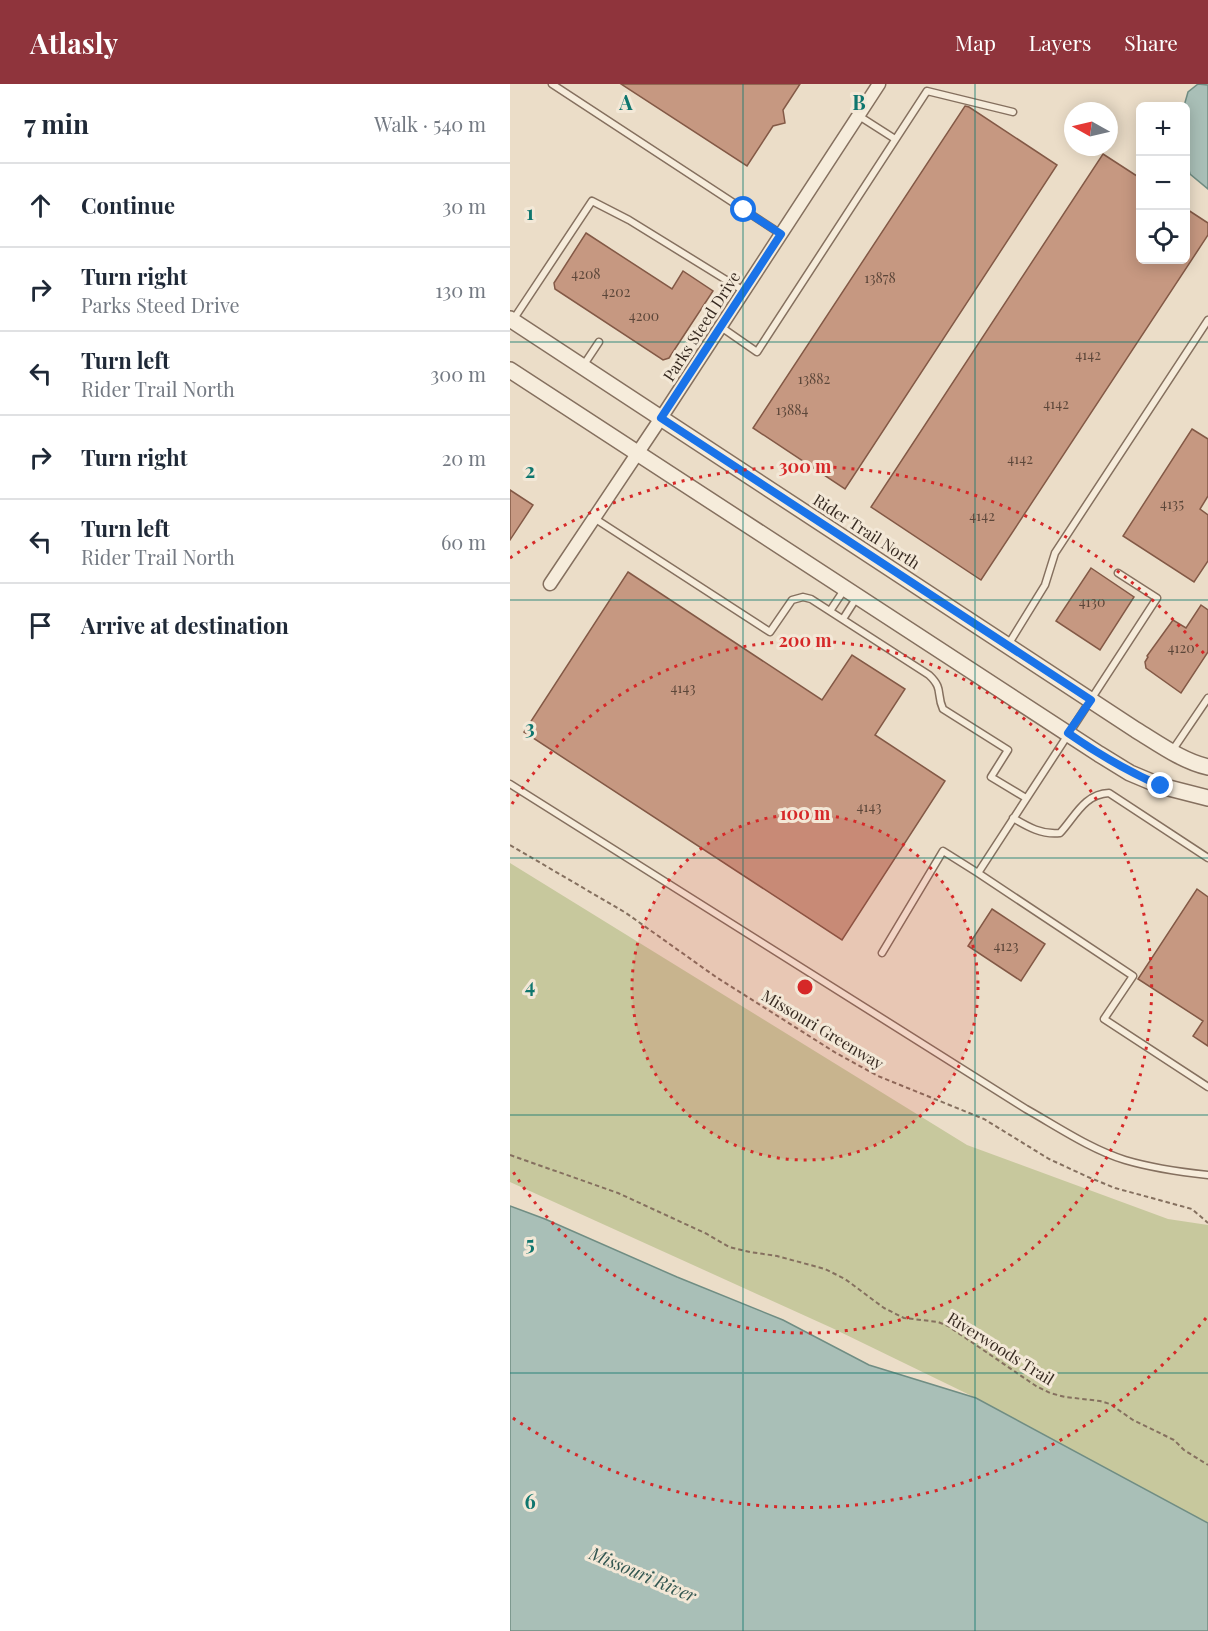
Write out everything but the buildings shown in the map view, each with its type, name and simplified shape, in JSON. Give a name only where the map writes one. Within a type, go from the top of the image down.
[{"type":"street","name":"Parks Steed Drive","points":[[550,584],[879,84]]},
{"type":"street","name":"Rider Trail North","points":[[511,319],[1091,700],[1172,752],[1208,767]]},
{"type":"street","points":[[510,370],[1099,754],[1130,773],[1161,786],[1208,798]]},
{"type":"lane","points":[[552,84],[781,234]]},
{"type":"lane","points":[[721,327],[758,352],[927,91],[1013,112]]},
{"type":"lane","points":[[858,116],[895,139]]},
{"type":"lane","points":[[511,319],[592,201],[629,220],[744,291]]},
{"type":"lane","points":[[1008,645],[1045,585],[1055,553],[1208,320]]},
{"type":"lane","points":[[583,367],[599,342]]},
{"type":"lane","points":[[594,518],[770,632],[792,600],[803,597],[811,599],[843,619],[929,675],[939,686],[943,709],[1008,750],[991,777],[1026,798]]},
{"type":"lane","points":[[978,873],[1157,598],[1118,573]]},
{"type":"lane","points":[[830,611],[851,593]]},
{"type":"lane","points":[[843,619],[851,593]]},
{"type":"lane","points":[[1172,752],[1208,698]]},
{"type":"lane","points":[[510,784],[1026,1109],[1079,1140],[1124,1160],[1169,1170],[1208,1175]]},
{"type":"lane","points":[[1013,818],[1033,829],[1049,834],[1060,833],[1087,801],[1095,795],[1109,793],[1208,858]]},
{"type":"lane","points":[[882,953],[943,851],[1133,976],[1104,1019],[1208,1087]]},
{"type":"path","name":"Missouri Greenway","points":[[510,845],[627,913],[716,977],[836,1053],[878,1076],[984,1119],[1049,1159],[1088,1178],[1115,1188],[1192,1209],[1208,1224]]},
{"type":"path","name":"Riverwoods Trail","points":[[510,1155],[618,1193],[707,1234],[729,1247],[777,1256],[825,1269],[845,1279],[884,1308],[904,1318],[938,1322],[948,1326],[1036,1386],[1050,1393],[1110,1404],[1133,1420],[1174,1440],[1184,1450],[1208,1465]]},
{"type":"green space","points":[[510,863],[967,1145],[1168,1219],[1208,1225],[1208,1523],[976,1398],[832,1328],[510,1182]]},
{"type":"water","points":[[1198,84],[1208,85],[1208,189],[1190,174],[1190,102],[1185,102],[1188,92]]},
{"type":"water","name":"Missouri River","points":[[510,1206],[783,1320],[869,1365],[976,1398],[1208,1523],[1208,1631],[510,1631]]},
{"type":"route","points":[[744,210],[781,234],[661,418],[1091,700],[1068,733],[1130,773],[1161,786]]}]
